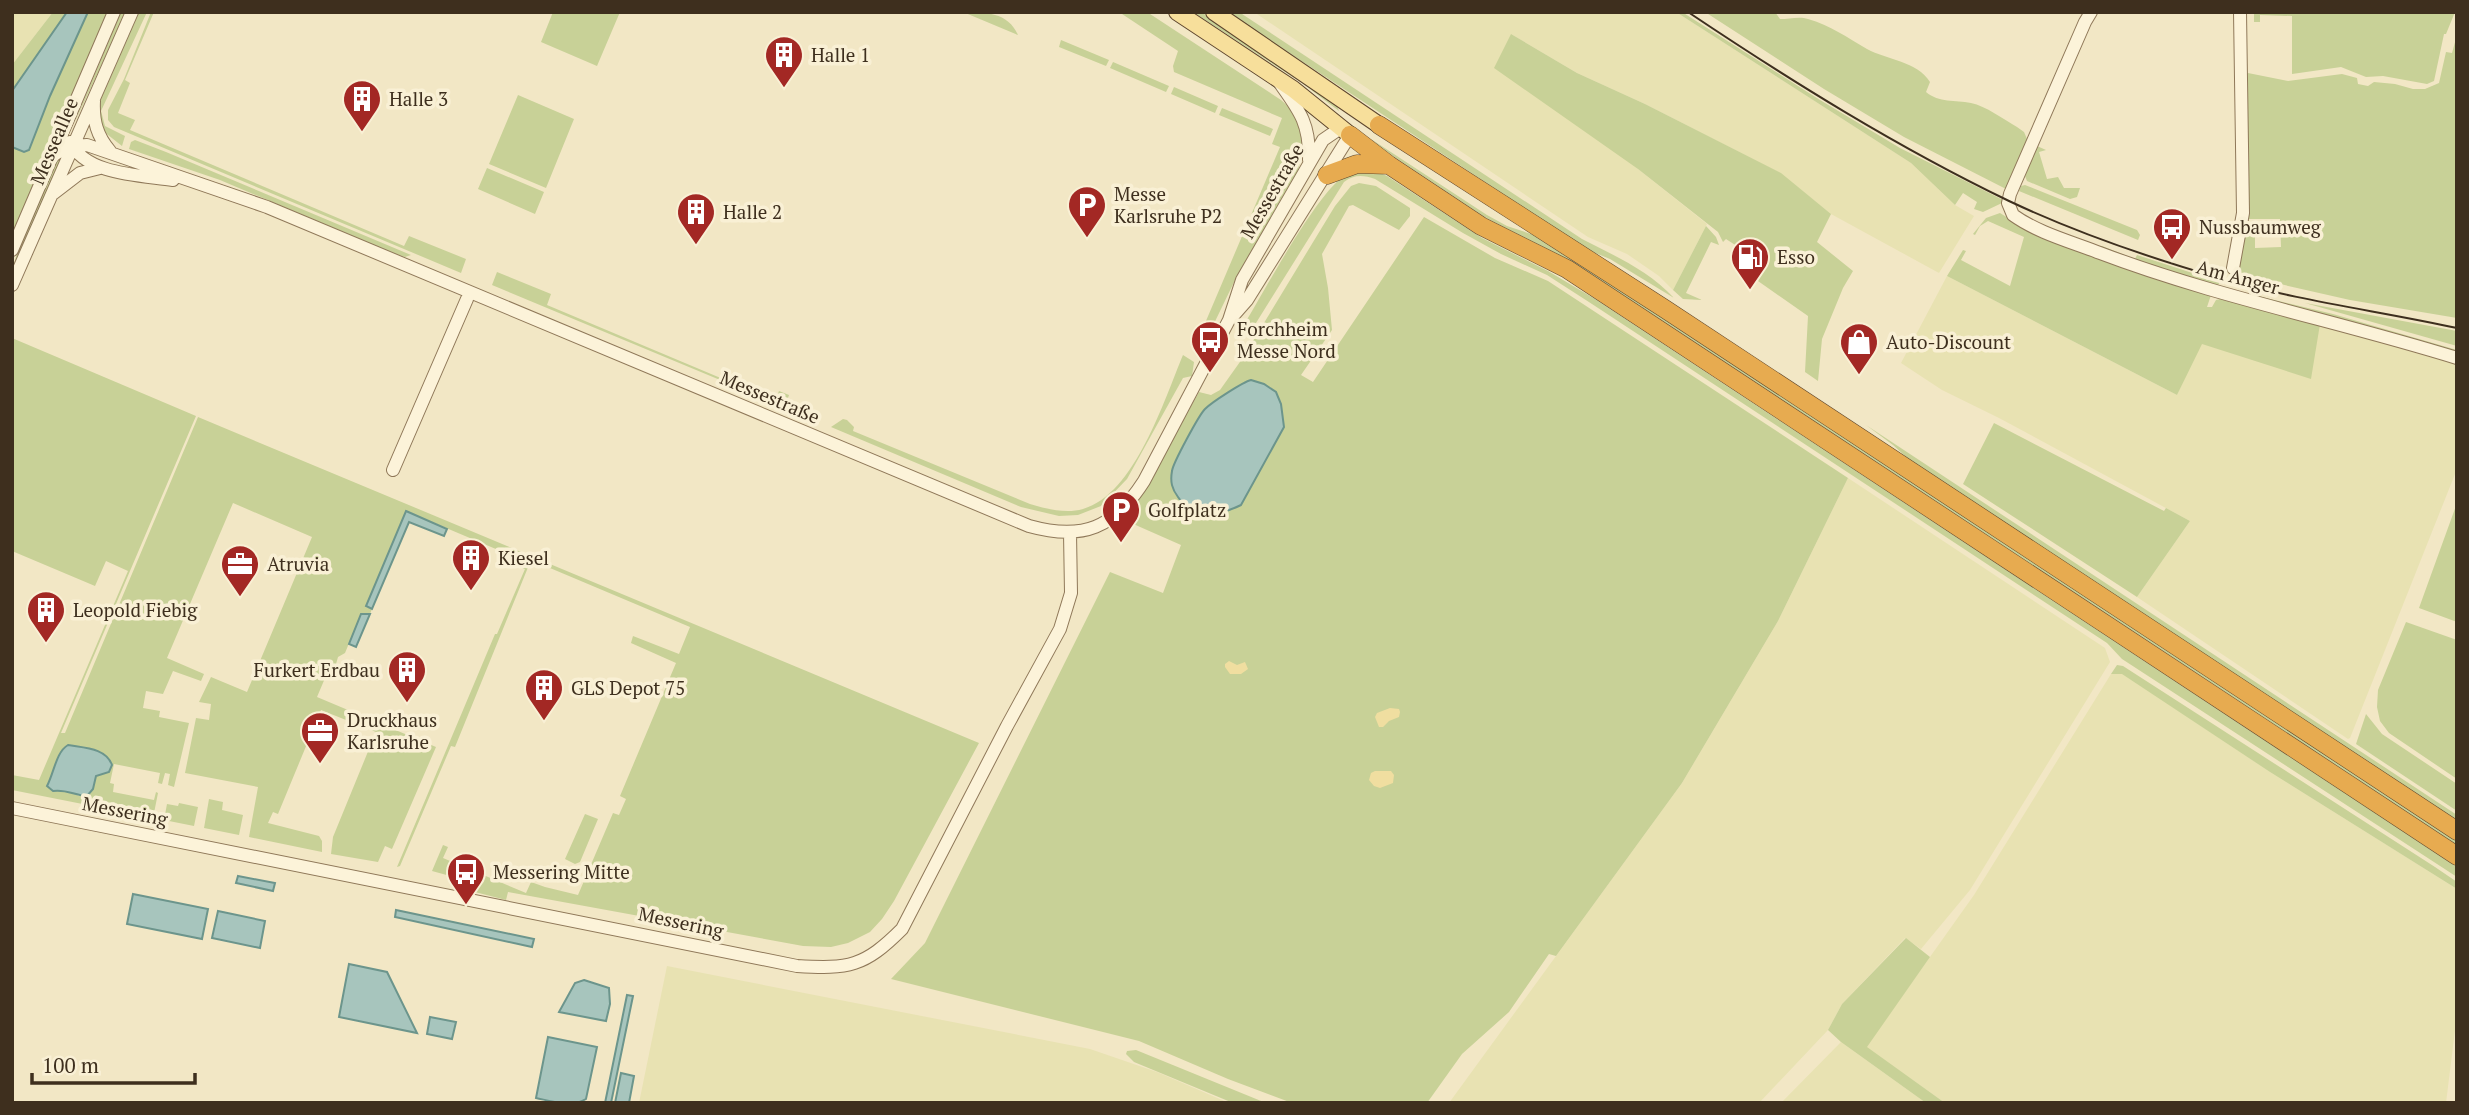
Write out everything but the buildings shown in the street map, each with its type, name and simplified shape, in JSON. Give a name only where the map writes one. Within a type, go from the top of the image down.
[{"type":"highway","points":[[1379,125],[1687,324],[2457,831]]},
{"type":"highway","points":[[1348,128],[1389,165],[1481,226],[1567,269],[2457,856]]},
{"type":"highway","points":[[1327,175],[1357,164],[1389,165]]},
{"type":"main road","points":[[1177,12],[1348,128],[1379,125]]},
{"type":"main road","points":[[1214,12],[1379,125]]},
{"type":"main road","points":[[1339,98],[1350,114],[1348,128]]},
{"type":"street","name":"Messeallee","points":[[12,250],[114,12]]},
{"type":"street","name":"Messeallee","points":[[12,285],[132,12]]},
{"type":"street","name":"Am Anger","points":[[2091,12],[2016,179],[2008,203],[2010,212],[2051,234],[2136,267],[2216,292],[2396,339],[2457,358]]},
{"type":"street","points":[[2233,268],[2243,213],[2240,12]]},
{"type":"street","points":[[1274,76],[1305,119],[1310,142],[1309,164]]},
{"type":"street","points":[[95,93],[95,125],[111,152]]},
{"type":"street","points":[[51,158],[72,146],[68,134],[68,120]]},
{"type":"street","name":"Messestraße","points":[[72,146],[87,145],[111,152],[293,217],[1029,526],[1070,533],[1087,531],[1108,522],[1131,501],[1229,320],[1242,280],[1309,164],[1323,140],[1348,128]]},
{"type":"street","name":"Messestraße","points":[[1229,320],[1247,300],[1327,175],[1348,128]]},
{"type":"street","name":"Messestraße","points":[[72,146],[79,156],[100,168],[201,184]]},
{"type":"street","points":[[51,195],[80,173],[100,168]]},
{"type":"street","points":[[393,470],[467,299]]},
{"type":"street","name":"Messering","points":[[12,808],[797,966],[835,968],[850,965],[880,951],[902,929],[1049,651],[1068,608],[1071,593],[1070,533]]},
{"type":"shaded area","points":[[12,12],[53,12],[12,65]]},
{"type":"shaded area","points":[[1254,12],[1676,12],[1911,163],[1955,205],[1974,216],[1939,273],[1831,214],[1780,173],[1645,104],[1577,73],[1511,34],[1638,169],[1707,224],[1673,290],[1659,276],[1627,254],[1588,237]]},
{"type":"shaded area","points":[[1947,276],[2177,395],[2201,343],[2320,324],[2457,362],[2457,469],[2350,738],[2137,597],[2190,521],[1942,390],[1901,363]]},
{"type":"shaded area","points":[[1848,478],[2105,648],[2110,662],[1970,890],[1921,949],[1905,938],[1842,1004],[1828,1030],[1759,1103],[1449,1103],[1682,783],[1778,621]]},
{"type":"shaded area","points":[[2122,673],[2270,772],[2457,889],[2457,1014],[2446,1103],[1945,1103],[1866,1047],[1974,895],[2111,674]]},
{"type":"shaded area","points":[[667,966],[1090,1049],[1157,1072],[1229,1103],[639,1103]]},
{"type":"shaded area","points":[[1841,1042],[1926,1103],[1781,1103]]},
{"type":"green space","points":[[53,12],[107,12],[12,240],[12,65]]},
{"type":"green space","points":[[121,12],[126,12],[74,124]]},
{"type":"green space","points":[[139,12],[147,12],[101,111],[105,126],[125,136],[122,146],[103,131],[98,106]]},
{"type":"green space","points":[[151,12],[154,12],[125,80],[130,83],[118,113],[135,120],[130,130],[404,246],[409,236],[466,259],[461,273],[114,127],[108,120],[108,110],[124,79]]},
{"type":"green space","points":[[553,12],[620,12],[597,66],[541,42]]},
{"type":"green space","points":[[963,12],[995,15],[1014,27],[1018,35]]},
{"type":"green space","points":[[1119,12],[1147,12],[1281,100],[1299,123],[1302,151],[1298,170],[1236,278],[1207,338],[1199,343],[1190,340],[1193,332],[1200,335],[1280,147],[1272,144],[1282,118],[1174,72],[1173,66],[1178,51]]},
{"type":"green space","points":[[1193,12],[1201,12],[1323,91],[1336,103],[1339,111],[1302,83]]},
{"type":"green space","points":[[1227,12],[1239,12],[1582,239],[1642,272],[1674,298],[1610,259],[1588,250]]},
{"type":"green space","points":[[1676,12],[1682,12],[1900,148],[2003,200],[2002,203],[1983,212],[1974,209],[1977,202],[1963,193],[1955,205],[1911,163]]},
{"type":"green space","points":[[1705,12],[1775,12],[1780,19],[1802,18],[1817,22],[1875,53],[1917,70],[1930,82],[1926,92],[1931,96],[1977,105],[1994,113],[2024,132],[2027,139],[2006,189],[1904,137]]},
{"type":"green space","points":[[2254,12],[2455,12],[2444,34],[2434,81],[2427,84],[2383,76],[2366,77],[2341,67],[2292,74],[2292,16],[2260,15],[2260,22],[2254,22]]},
{"type":"green space","points":[[1511,34],[1577,73],[1781,173],[1831,214],[1817,242],[1853,271],[1822,339],[1818,381],[1805,372],[1808,316],[1758,281],[1764,270],[1759,266],[1761,262],[1726,239],[1723,242],[1718,232],[1638,169],[1494,68]]},
{"type":"green space","points":[[2457,35],[2457,318],[2350,300],[2236,274],[2247,227],[2261,226],[2261,229],[2255,230],[2255,248],[2281,247],[2280,219],[2247,219],[2246,75],[2248,73],[2288,81],[2342,74],[2357,78],[2358,84],[2368,86],[2374,82],[2425,89],[2439,83],[2446,52],[2452,53]]},
{"type":"green space","points":[[1061,40],[1109,60],[1106,66],[1059,47]]},
{"type":"green space","points":[[1113,62],[1169,86],[1166,92],[1110,68]]},
{"type":"green space","points":[[1174,87],[1218,106],[1215,113],[1171,94]]},
{"type":"green space","points":[[518,95],[574,119],[546,188],[489,164]]},
{"type":"green space","points":[[1222,108],[1273,129],[1270,136],[1219,115]]},
{"type":"green space","points":[[1371,139],[1487,215],[1507,226],[1540,237],[2457,839],[2457,845],[1587,271],[1483,216]]},
{"type":"green space","points":[[135,140],[411,255],[405,257],[393,253],[220,180],[129,149],[131,142]]},
{"type":"green space","points":[[2037,146],[2046,150],[2039,152],[2047,179],[2058,177],[2064,188],[2080,188],[2077,197],[2070,199],[2027,181],[2025,176]]},
{"type":"green space","points":[[63,155],[12,270],[37,193],[44,179]]},
{"type":"green space","points":[[487,168],[544,192],[535,214],[478,189]]},
{"type":"green space","points":[[1373,170],[1387,176],[1482,238],[1548,271],[1595,299],[2457,867],[2457,877],[2122,659],[2107,643],[1592,304],[1547,275],[1463,233],[1375,179],[1359,176],[1344,182],[1251,331],[1245,332],[1245,323],[1321,200],[1334,184],[1346,175]]},
{"type":"green space","points":[[1359,183],[1376,186],[1410,208],[1410,216],[1399,230],[1353,205],[1349,206],[1322,254],[1332,330],[1301,375],[1313,382],[1424,217],[1495,258],[1548,281],[1848,478],[1778,621],[1682,783],[1556,956],[1549,954],[1509,1012],[1462,1054],[1427,1103],[1292,1103],[1139,1041],[891,979],[925,943],[1110,572],[1163,593],[1181,545],[1122,519],[1140,497],[1199,392],[1211,395],[1220,390],[1242,359],[1335,206],[1351,186]]},
{"type":"green space","points":[[2025,185],[2137,230],[2140,235],[2138,240],[2019,191],[2021,186]]},
{"type":"green space","points":[[2000,213],[2016,223],[2211,295],[2207,307],[2212,307],[2216,300],[2220,299],[2320,324],[2311,379],[2202,344],[2177,395],[1947,276],[1963,250],[1966,251],[1961,260],[2010,286],[2024,237],[1988,221],[1973,234],[1986,218]]},
{"type":"green space","points":[[1706,226],[1719,245],[1711,242],[1686,293],[1702,300],[1683,299],[1673,290]]},
{"type":"green space","points":[[2102,246],[2135,259],[2137,255],[2220,282],[2213,286],[2101,249]]},
{"type":"green space","points":[[497,272],[551,294],[547,305],[775,401],[779,391],[789,395],[785,407],[492,285]]},
{"type":"green space","points":[[2241,292],[2333,314],[2457,350],[2457,353]]},
{"type":"green space","points":[[2305,303],[2457,331],[2457,346]]},
{"type":"green space","points":[[12,338],[196,416],[61,733],[65,733],[198,417],[979,743],[894,901],[870,932],[848,943],[831,947],[803,946],[508,892],[506,900],[471,891],[472,882],[432,871],[443,845],[448,847],[443,858],[526,893],[531,882],[578,895],[613,813],[619,815],[626,799],[620,796],[676,663],[631,643],[633,636],[679,654],[690,627],[531,560],[455,747],[451,746],[400,866],[397,867],[525,569],[522,568],[524,561],[406,511],[366,607],[372,609],[370,614],[361,614],[345,653],[338,657],[336,664],[341,666],[331,664],[317,697],[436,747],[392,849],[385,846],[378,862],[331,854],[333,837],[376,732],[321,710],[278,814],[273,812],[268,823],[319,836],[322,852],[249,837],[258,787],[185,773],[196,718],[209,720],[211,704],[199,702],[211,677],[247,692],[312,537],[233,503],[167,658],[204,674],[201,681],[173,671],[163,694],[146,691],[143,708],[160,711],[159,717],[189,723],[174,787],[168,785],[170,774],[165,773],[162,784],[158,783],[160,773],[114,764],[110,783],[114,784],[113,792],[154,800],[156,792],[158,793],[153,818],[12,790],[12,775],[39,780],[128,571],[106,561],[95,586],[12,551]],"holes":[[[60,752],[96,776],[93,789],[79,796],[66,789],[48,786],[55,773]]]},
{"type":"green space","points":[[1183,355],[1194,362],[1192,376],[1183,378],[1127,479],[1101,506],[1078,515],[1059,516],[1021,507],[831,427],[843,419],[847,420],[854,427],[853,431],[1030,504],[1056,510],[1083,509],[1101,500],[1118,485],[1132,466],[1157,420]]},
{"type":"green space","points":[[1994,423],[2164,511],[2166,508],[2190,521],[2137,597],[1963,484]]},
{"type":"green space","points":[[1866,425],[2457,815],[2457,823],[1916,466]]},
{"type":"green space","points":[[2457,503],[2457,622],[2419,608]]},
{"type":"green space","points":[[2406,622],[2457,640],[2457,779],[2389,733],[2380,721],[2378,690]]},
{"type":"green space","points":[[2117,665],[2123,666],[2435,867],[2457,882],[2457,889],[2270,772],[2122,674],[2111,674]]},
{"type":"green space","points":[[2366,714],[2382,734],[2457,784],[2457,811],[2356,744]]},
{"type":"green space","points":[[209,799],[223,802],[222,810],[243,815],[239,835],[204,828]]},
{"type":"green space","points":[[179,803],[198,807],[194,826],[164,820],[167,804],[178,806]]},
{"type":"green space","points":[[585,814],[598,819],[580,862],[575,864],[565,859]]},
{"type":"green space","points":[[1906,938],[1930,957],[1867,1047],[1945,1103],[1926,1103],[1828,1030],[1842,1004]]},
{"type":"green space","points":[[1136,1050],[1266,1103],[1233,1103],[1134,1062],[1126,1054],[1127,1051]]},
{"type":"sand","points":[[1229,661],[1237,665],[1245,662],[1248,669],[1241,674],[1230,674],[1225,667]]},
{"type":"sand","points":[[1390,708],[1399,709],[1399,717],[1379,727],[1375,717],[1377,713]]},
{"type":"sand","points":[[1391,771],[1394,775],[1393,783],[1380,788],[1374,786],[1369,780],[1371,773]]},
{"type":"water","points":[[67,12],[88,12],[29,150],[24,152],[12,147],[12,91]]},
{"type":"water","points":[[1251,380],[1276,392],[1281,404],[1284,427],[1241,505],[1224,512],[1199,513],[1184,504],[1174,491],[1172,471],[1205,409]]},
{"type":"water","points":[[406,511],[447,529],[444,536],[409,522],[372,609],[366,606]]},
{"type":"water","points":[[361,614],[370,614],[356,647],[349,644]]},
{"type":"water","points":[[68,745],[100,752],[112,765],[109,772],[96,776],[93,789],[87,796],[53,791],[47,786],[58,758]]},
{"type":"water","points":[[238,876],[275,883],[273,891],[236,883]]},
{"type":"water","points":[[133,894],[208,909],[202,939],[127,924]]},
{"type":"water","points":[[396,910],[534,939],[532,947],[395,917]]},
{"type":"water","points":[[218,911],[265,921],[260,948],[212,938]]},
{"type":"water","points":[[349,964],[387,972],[417,1033],[339,1017]]},
{"type":"water","points":[[584,980],[609,988],[610,1004],[606,1021],[559,1012],[575,983]]},
{"type":"water","points":[[627,995],[633,996],[611,1103],[605,1103]]},
{"type":"water","points":[[430,1017],[456,1022],[452,1039],[427,1034]]},
{"type":"water","points":[[548,1037],[597,1047],[586,1099],[568,1103],[536,1098]]},
{"type":"water","points":[[621,1073],[634,1076],[629,1103],[615,1103]]},
{"type":"tram line","points":[[1688,12],[1885,136],[1967,180],[2061,224],[2141,254],[2252,287],[2457,328]]},
{"type":"place","name":"Halle 1","points":[[784,89]]},
{"type":"place","name":"Halle 3","points":[[362,133]]},
{"type":"place","name":"Messe Karlsruhe P2","points":[[1087,239]]},
{"type":"place","name":"Halle 2","points":[[696,246]]},
{"type":"place","name":"Nussbaumweg","points":[[2172,261]]},
{"type":"place","name":"Esso","points":[[1750,291]]},
{"type":"place","name":"Forchheim Messe Nord","points":[[1210,374]]},
{"type":"place","name":"Auto-Discount","points":[[1859,376]]},
{"type":"place","name":"Golfplatz","points":[[1121,544]]},
{"type":"place","name":"Kiesel","points":[[471,592]]},
{"type":"place","name":"Atruvia","points":[[240,598]]},
{"type":"place","name":"Leopold Fiebig","points":[[46,644]]},
{"type":"place","name":"Furkert Erdbau","points":[[407,704]]},
{"type":"place","name":"GLS Depot 75","points":[[544,722]]},
{"type":"place","name":"Druckhaus Karlsruhe","points":[[320,765]]},
{"type":"place","name":"Messering Mitte","points":[[466,906]]}]
